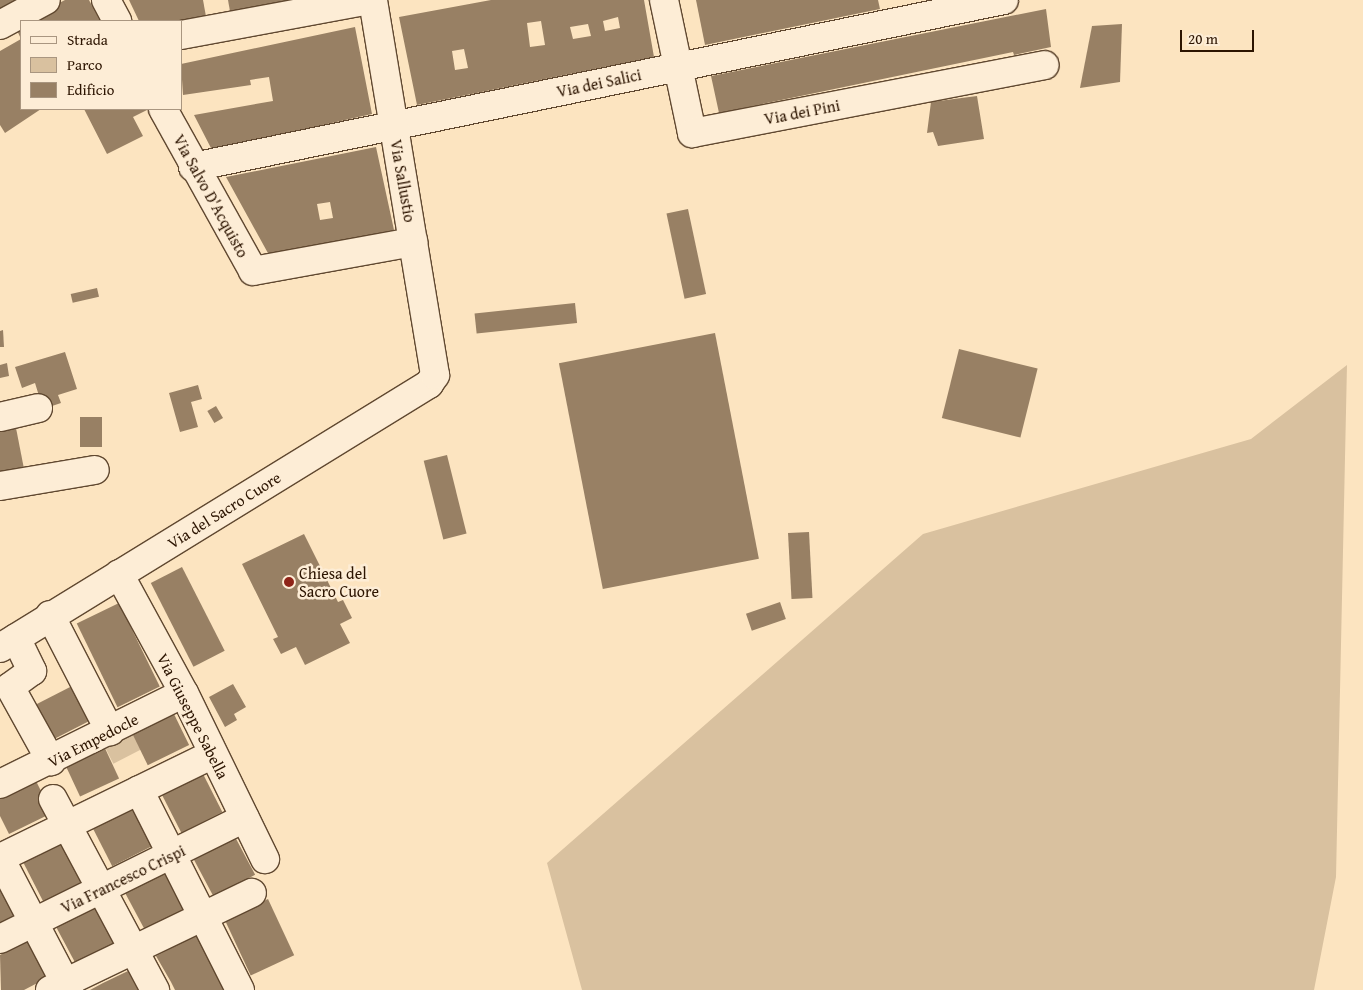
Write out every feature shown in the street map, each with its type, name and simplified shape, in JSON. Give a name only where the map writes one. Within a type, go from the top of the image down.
[{"type":"street","points":[[0,25],[46,0]]},
{"type":"street","points":[[106,0],[116,20]]},
{"type":"street","points":[[182,36],[371,0]]},
{"type":"street","name":"Via Sallustio","points":[[371,0],[434,363]]},
{"type":"street","name":"Via dei Pini","points":[[664,0],[692,133],[1045,65]]},
{"type":"street","name":"Via dei Salici","points":[[193,167],[1004,0]]},
{"type":"street","name":"Via Salvo D'Acquisto","points":[[164,110],[193,167],[254,271],[413,242]]},
{"type":"street","name":"Via del Sacro Cuore","points":[[8,643],[50,615],[428,384],[435,375],[434,363]]},
{"type":"street","points":[[0,417],[38,408]]},
{"type":"street","points":[[0,486],[95,470]]},
{"type":"street","name":"Via Giuseppe Sabella","points":[[119,574],[184,693],[265,859]]},
{"type":"street","points":[[50,615],[110,731]]},
{"type":"street","points":[[8,643],[32,671],[10,687],[50,761]]},
{"type":"street","name":"Via Empedocle","points":[[0,784],[50,761],[184,693]]},
{"type":"street","points":[[213,754],[0,858],[34,923],[62,988],[133,950],[252,893]]},
{"type":"street","points":[[139,790],[240,990]]},
{"type":"street","points":[[54,799],[155,990]]},
{"type":"street","name":"Via Francesco Crispi","points":[[0,939],[245,818]]},
{"type":"green space","points":[[1347,365],[1336,877],[1314,990],[582,990],[547,863],[923,534],[1251,439]]},
{"type":"green space","points":[[131,730],[141,750],[113,764],[103,744]]},
{"type":"building","points":[[0,0],[21,0],[0,10]]},
{"type":"building","points":[[65,0],[89,0],[99,20],[26,20]]},
{"type":"building","points":[[129,0],[203,0],[207,22],[182,22],[182,20],[139,20]]},
{"type":"building","points":[[228,0],[311,0],[231,17]]},
{"type":"building","points":[[491,0],[644,0],[654,57],[417,105],[399,17]],"holes":[[[618,17],[620,28],[605,31],[603,21]],[[541,21],[545,45],[530,47],[527,23]],[[588,24],[591,36],[573,39],[570,27]],[[464,49],[468,68],[455,70],[452,51]]]},
{"type":"building","points":[[696,0],[878,0],[880,9],[705,45]]},
{"type":"building","points":[[1046,9],[1051,47],[1014,55],[1013,52],[719,113],[711,76]]},
{"type":"building","points":[[20,24],[20,37],[15,26]]},
{"type":"building","points":[[1122,24],[1120,82],[1080,88],[1092,26]]},
{"type":"building","points":[[355,27],[372,114],[212,150],[194,115],[273,101],[269,77],[250,80],[251,85],[183,95],[182,64]]},
{"type":"building","points":[[20,40],[20,110],[40,110],[5,133],[0,125],[0,51]]},
{"type":"building","points":[[977,96],[984,139],[938,146],[933,132],[927,133],[931,102]]},
{"type":"building","points":[[85,110],[147,110],[133,117],[143,136],[107,154]]},
{"type":"building","points":[[376,147],[394,230],[269,255],[226,177]],"holes":[[[330,202],[333,218],[320,220],[317,204]]]},
{"type":"building","points":[[688,209],[706,294],[685,299],[666,214]]},
{"type":"building","points":[[97,288],[99,297],[73,303],[71,294]]},
{"type":"building","points":[[575,303],[577,323],[477,333],[475,314]]},
{"type":"building","points":[[3,330],[4,347],[0,347],[0,331]]},
{"type":"building","points":[[715,333],[759,559],[603,589],[559,363]]},
{"type":"building","points":[[959,349],[1038,369],[1020,437],[942,418]]},
{"type":"building","points":[[65,352],[77,389],[58,395],[61,403],[43,409],[35,383],[22,388],[15,367]]},
{"type":"building","points":[[7,363],[9,376],[0,378],[0,365]]},
{"type":"building","points":[[198,385],[202,399],[191,402],[198,427],[180,432],[169,393]]},
{"type":"building","points":[[216,406],[223,418],[214,423],[207,411]]},
{"type":"building","points":[[80,417],[102,417],[102,447],[80,447]]},
{"type":"building","points":[[16,428],[25,474],[0,479],[0,431]]},
{"type":"building","points":[[447,455],[467,534],[443,539],[424,461]]},
{"type":"building","points":[[809,532],[812,598],[791,599],[788,533]]},
{"type":"building","name":"Chiesa del Sacro Cuore","points":[[304,534],[338,602],[343,600],[352,618],[340,624],[350,643],[305,665],[296,647],[281,654],[273,639],[278,637],[242,564]]},
{"type":"building","points":[[182,567],[225,651],[193,667],[151,583]]},
{"type":"building","points":[[780,602],[786,619],[752,631],[746,614]]},
{"type":"building","points":[[119,603],[160,687],[118,707],[77,624]]},
{"type":"building","points":[[233,684],[246,707],[234,714],[237,720],[225,727],[209,697]]},
{"type":"building","points":[[74,685],[92,720],[51,741],[33,706]]},
{"type":"building","points":[[172,710],[189,745],[148,765],[131,730]]},
{"type":"building","points":[[103,744],[119,778],[80,797],[64,762]]},
{"type":"building","points":[[201,770],[222,812],[181,833],[160,791]]},
{"type":"building","points":[[34,777],[52,813],[9,834],[0,816],[0,794]]},
{"type":"building","points":[[131,804],[152,846],[112,866],[91,824]]},
{"type":"building","points":[[234,835],[255,875],[214,897],[193,857]]},
{"type":"building","points":[[63,839],[84,881],[43,902],[22,860]]},
{"type":"building","points":[[165,872],[185,910],[145,931],[125,893]]},
{"type":"building","points":[[0,881],[19,917],[0,927]]},
{"type":"building","points":[[268,899],[294,955],[251,975],[224,919]]},
{"type":"building","points":[[96,906],[117,945],[77,966],[56,927]]},
{"type":"building","points":[[196,935],[225,990],[175,990],[156,956]]},
{"type":"building","points":[[27,940],[47,978],[24,990],[1,990],[0,955]]},
{"type":"building","points":[[128,971],[138,990],[90,990],[103,983]]},
{"type":"place","name":"Chiesa del Sacro Cuore","points":[[289,582]]}]
